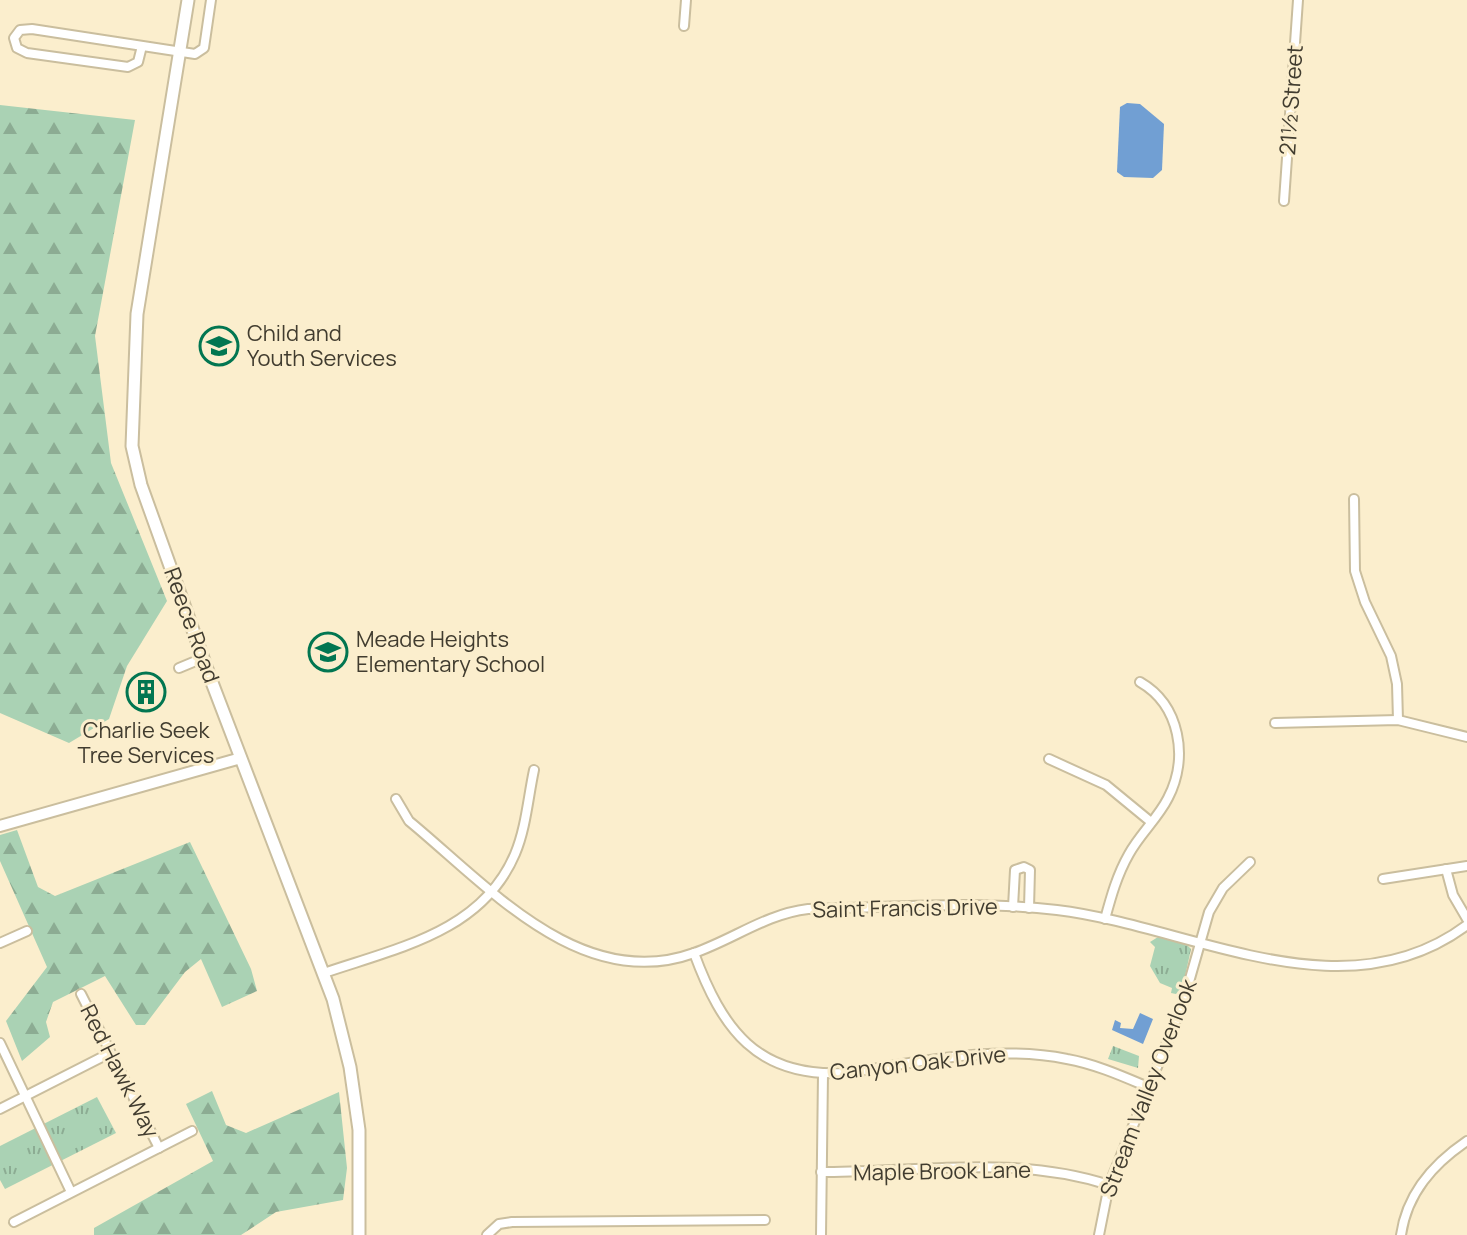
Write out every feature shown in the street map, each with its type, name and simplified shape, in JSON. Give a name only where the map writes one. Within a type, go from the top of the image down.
[{"type":"main road","name":"Reece Road","points":[[188,0],[137,314],[130,429],[141,485],[203,658],[324,973],[344,1037],[355,1099],[361,1164],[359,1235]]},
{"type":"street","points":[[142,46],[138,62],[128,67],[27,53],[17,48],[14,38],[26,28],[195,54],[204,48],[211,0]]},
{"type":"street","points":[[684,26],[686,0]]},
{"type":"street","name":"21½ Street","points":[[1284,201],[1298,0]]},
{"type":"street","points":[[1354,499],[1355,571],[1365,602],[1391,656],[1397,684],[1398,720]]},
{"type":"street","points":[[179,668],[203,658]]},
{"type":"street","points":[[1105,919],[1119,874],[1173,786],[1178,741],[1165,702],[1157,692],[1140,682]]},
{"type":"street","points":[[1275,723],[1398,720],[1467,737]]},
{"type":"street","points":[[0,826],[241,758]]},
{"type":"street","points":[[1049,759],[1106,785],[1151,822]]},
{"type":"street","points":[[324,973],[439,934],[477,908],[493,890],[515,853],[534,770]]},
{"type":"street","name":"Saint Francis Drive","points":[[396,799],[409,821],[542,929],[586,952],[635,963],[694,953],[772,917],[796,911],[1029,908],[1105,919],[1285,963],[1338,966],[1392,958],[1431,948],[1467,922]]},
{"type":"street","name":"Stream Valley Overlook","points":[[1099,1235],[1109,1185],[1183,1003],[1215,899],[1250,862]]},
{"type":"street","points":[[1383,879],[1467,866]]},
{"type":"street","points":[[1013,907],[1015,870],[1024,867],[1030,870],[1029,908]]},
{"type":"street","points":[[1446,869],[1453,895],[1467,922]]},
{"type":"street","points":[[0,943],[27,931]]},
{"type":"street","name":"Canyon Oak Drive","points":[[694,953],[711,999],[744,1042],[775,1061],[823,1074],[1020,1053],[1092,1065],[1148,1087]]},
{"type":"street","name":"Red Hawk Way","points":[[81,994],[159,1148]]},
{"type":"street","points":[[0,1043],[23,1097],[71,1192]]},
{"type":"street","points":[[0,1109],[110,1053]]},
{"type":"street","points":[[821,1235],[823,1074]]},
{"type":"street","points":[[14,1222],[192,1131]]},
{"type":"street","points":[[1401,1235],[1407,1209],[1419,1186],[1442,1160],[1467,1141]]},
{"type":"street","name":"Maple Brook Lane","points":[[821,1172],[1009,1166],[1054,1171],[1109,1185]]},
{"type":"street","points":[[487,1235],[499,1224],[512,1222],[765,1220]]},
{"type":"green space","points":[[0,105],[135,120],[95,336],[111,463],[167,601],[127,666],[109,719],[69,743],[0,713]]},
{"type":"green space","points":[[17,830],[38,887],[55,896],[190,842],[251,969],[257,991],[222,1007],[201,959],[185,972],[145,1025],[136,1025],[105,976],[53,1002],[46,1022],[50,1037],[22,1061],[6,1021],[47,967],[0,861],[0,835]]},
{"type":"green space","points":[[1158,937],[1191,949],[1182,990],[1176,994],[1171,993],[1172,988],[1160,983],[1150,966],[1155,947],[1150,942]]},
{"type":"green space","points":[[1113,1046],[1139,1056],[1138,1068],[1108,1059]]},
{"type":"green space","points":[[212,1091],[226,1125],[246,1133],[339,1092],[347,1168],[343,1200],[276,1212],[241,1235],[94,1235],[94,1228],[213,1161],[186,1104]]},
{"type":"green space","points":[[97,1097],[116,1133],[5,1189],[0,1180],[0,1146]]},
{"type":"water","points":[[1127,103],[1140,104],[1164,124],[1162,170],[1153,178],[1124,177],[1117,172],[1120,107]]},
{"type":"water","points":[[1140,1013],[1153,1019],[1143,1044],[1112,1030],[1115,1020],[1121,1023],[1120,1028],[1133,1029]]},
{"type":"place","name":"Child and Youth Services","points":[[219,346]]},
{"type":"place","name":"Meade Heights Elementary School","points":[[328,652]]},
{"type":"place","name":"Charlie Seek Tree Services","points":[[146,692]]}]
